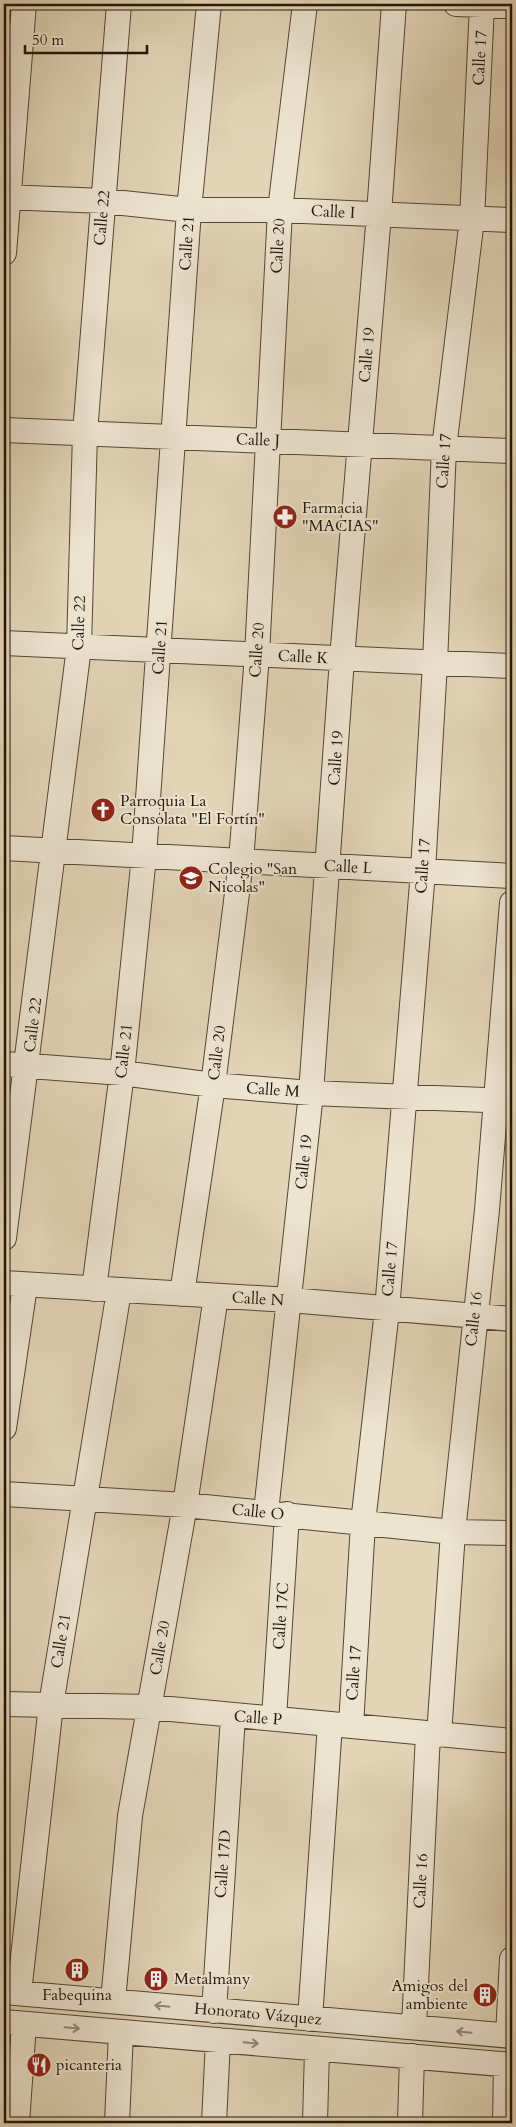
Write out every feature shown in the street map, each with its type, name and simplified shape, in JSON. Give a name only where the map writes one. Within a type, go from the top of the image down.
[{"type":"street","points":[[4,253],[6,197],[24,4]]},
{"type":"street","name":"Calle 22","points":[[4,1238],[55,851],[79,647],[84,433],[119,4]]},
{"type":"street","name":"Calle 21","points":[[94,1290],[122,1073],[144,856],[175,437],[189,210],[209,4]]},
{"type":"street","name":"Calle 20","points":[[182,1294],[213,1085],[241,861],[257,655],[280,210],[305,4]]},
{"type":"street","name":"Calle 19","points":[[277,1513],[290,1300],[311,1093],[329,866],[342,659],[379,214],[394,4]]},
{"type":"street","points":[[456,4],[512,6]]},
{"type":"street","name":"Calle 17","points":[[310,2019],[340,1725],[387,1310],[423,871],[435,663],[444,448],[472,218],[482,5]]},
{"type":"street","name":"Calle I","points":[[6,197],[104,201],[189,210],[280,210],[512,220]]},
{"type":"street","name":"Calle J","points":[[4,430],[512,451]]},
{"type":"street","name":"Calle K","points":[[4,643],[512,666]]},
{"type":"street","name":"Calle L","points":[[4,848],[512,876]]},
{"type":"street","name":"Calle 16","points":[[414,2028],[433,1734],[474,1316],[505,1100],[512,903]]},
{"type":"street","name":"Calle M","points":[[4,1064],[122,1073],[213,1085],[311,1093],[505,1100]]},
{"type":"street","points":[[4,1428],[15,1284]]},
{"type":"street","name":"Calle N","points":[[15,1284],[290,1300],[387,1310],[512,1319]]},
{"type":"street","name":"Calle 21","points":[[12,1993],[51,1705],[119,1291]]},
{"type":"street","name":"Calle 20","points":[[113,2001],[130,1816],[185,1505],[216,1296]]},
{"type":"street","name":"Calle O","points":[[4,1494],[185,1505],[453,1532],[512,1533]]},
{"type":"street","name":"Calle 17C","points":[[274,1718],[277,1513]]},
{"type":"street","name":"Calle P","points":[[4,1704],[149,1707],[512,1741]]},
{"type":"street","name":"Calle 17D","points":[[214,2011],[233,1716]]},
{"type":"street","points":[[510,2036],[512,1959]]},
{"type":"street","name":"Honorato Vázquez","points":[[12,1993],[510,2036]]},
{"type":"street","points":[[14,2023],[17,2123]]},
{"type":"street","name":"Honorato Vázquez","points":[[14,2023],[509,2064]]},
{"type":"street","points":[[117,2123],[121,2032]]},
{"type":"street","points":[[214,2123],[218,2040]]},
{"type":"street","points":[[315,2123],[317,2049]]},
{"type":"street","points":[[410,2123],[412,2056]]},
{"type":"street","points":[[505,2123],[509,2064]]},
{"type":"place","name":"Farmacia \"MACIAS\"","points":[[285,517]]},
{"type":"place","name":"Parroquia La Consolata \"El Fortín\"","points":[[103,810]]},
{"type":"place","name":"Colegio \"San Nicolas\"","points":[[191,878]]},
{"type":"place","name":"Fabequina","points":[[77,1970]]},
{"type":"place","name":"Metalmany","points":[[156,1979]]},
{"type":"place","name":"Amigos del ambiente","points":[[485,1995]]},
{"type":"place","name":"picanteria","points":[[39,2065]]}]
